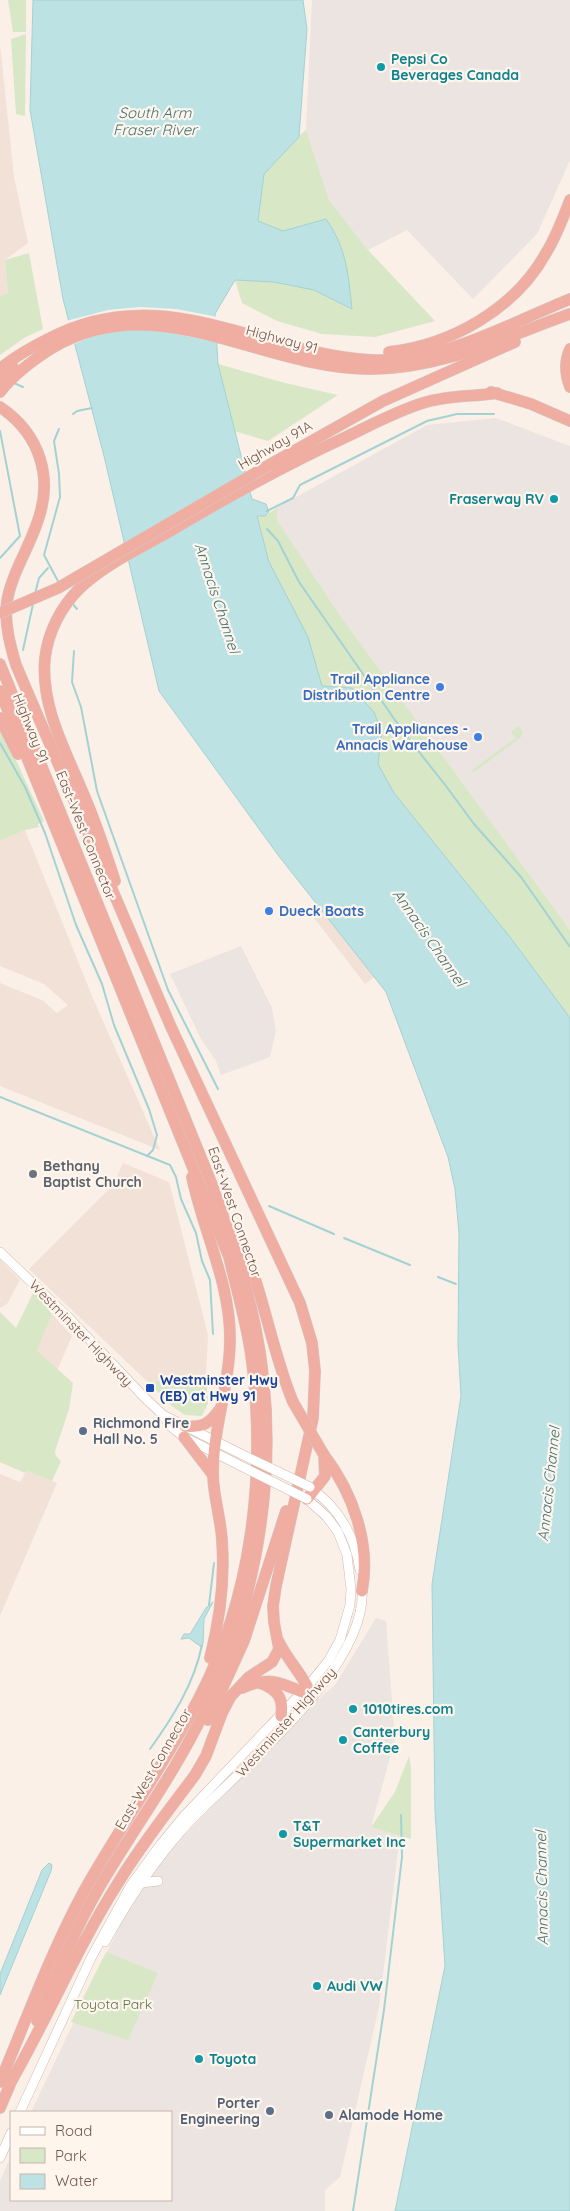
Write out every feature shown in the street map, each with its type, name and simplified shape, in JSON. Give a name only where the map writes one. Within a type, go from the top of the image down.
[{"type":"highway","points":[[349,357],[399,351],[426,345],[472,326],[491,313],[521,286],[546,253],[570,200]]},
{"type":"highway","points":[[521,319],[570,294]]},
{"type":"highway","name":"Highway 91","points":[[0,392],[23,368],[47,352],[74,337],[99,329],[150,324],[203,332],[261,344],[373,360],[426,354],[451,348],[570,299]]},
{"type":"highway","name":"Highway 91","points":[[45,340],[96,320],[124,315],[150,314],[205,322],[261,344],[291,359],[340,368],[372,370],[426,364],[457,356],[570,314]]},
{"type":"highway","name":"Highway 91A","points":[[0,613],[58,588],[301,453],[383,401],[525,338],[570,314]]},
{"type":"highway","points":[[0,369],[15,356],[45,340]]},
{"type":"highway","points":[[0,379],[45,340]]},
{"type":"highway","points":[[570,349],[565,360],[570,388]]},
{"type":"highway","points":[[135,941],[105,850],[57,729],[48,700],[44,674],[45,658],[51,633],[67,602],[93,577],[301,453],[419,397],[453,391],[478,390],[497,393],[531,404],[570,421]]},
{"type":"highway","points":[[0,407],[16,419],[34,442],[41,460],[45,483],[37,523],[20,561],[8,597],[8,634],[11,650],[55,759],[171,1027],[300,1303],[312,1343],[314,1394],[313,1418],[307,1453],[273,1606],[279,1649],[272,1662],[249,1676],[231,1696],[222,1713],[206,1756],[195,1775],[118,1882],[12,2080]]},
{"type":"highway","name":"East-West Connector","points":[[0,664],[211,1182],[238,1257],[255,1325],[262,1366],[266,1455],[264,1498],[254,1566],[232,1643],[203,1712],[169,1777],[99,1887],[88,1908],[60,1967],[0,2108]]},
{"type":"highway","name":"Highway 91","points":[[0,691],[68,859]]},
{"type":"highway","points":[[0,718],[68,859]]},
{"type":"highway","name":"East-West Connector","points":[[0,2082],[68,1921],[182,1732],[202,1694],[225,1636],[245,1562],[254,1507],[258,1428],[253,1369],[247,1331],[229,1257],[68,859]]},
{"type":"highway","points":[[188,1156],[196,1197],[220,1270],[229,1312],[230,1354],[215,1448],[213,1475],[220,1512],[224,1571],[216,1637],[202,1694]]},
{"type":"highway","points":[[211,1182],[240,1239],[285,1383],[293,1402],[342,1482],[358,1524],[364,1557],[365,1577],[362,1591]]},
{"type":"highway","points":[[169,1777],[197,1740],[226,1684],[244,1641],[283,1524],[298,1470],[314,1394]]},
{"type":"highway","points":[[213,1475],[185,1432],[207,1424],[221,1408]]},
{"type":"highway","points":[[310,1492],[325,1476],[324,1455]]},
{"type":"highway","points":[[278,1640],[307,1691]]},
{"type":"highway","points":[[231,1696],[241,1688],[256,1682],[278,1682],[307,1691]]},
{"type":"highway","points":[[256,1682],[273,1687],[277,1692],[282,1708],[281,1716]]},
{"type":"main road","name":"Westminster Highway","points":[[0,1252],[68,1317],[163,1415],[169,1425],[215,1448],[241,1466],[310,1492],[338,1532],[347,1555],[351,1589],[347,1618],[340,1640],[328,1660],[256,1758],[182,1830],[151,1868],[94,1962],[86,1971]]},
{"type":"main road","name":"Westminster Highway","points":[[20,2111],[107,1926],[131,1885],[184,1816],[281,1716],[336,1666],[345,1652],[358,1618],[362,1591],[357,1552],[352,1537],[336,1510],[310,1492],[243,1455],[215,1448]]},
{"type":"main road","points":[[141,1883],[158,1881],[151,1868]]},
{"type":"main road","points":[[0,2158],[10,2135]]},
{"type":"shaded area","points":[[312,0],[570,0],[570,160],[537,234],[473,299],[407,230],[368,250],[329,200],[306,130]]},
{"type":"shaded area","points":[[0,44],[14,177],[28,243],[5,260],[8,293],[0,296]]},
{"type":"shaded area","points":[[496,418],[570,446],[570,930],[341,617],[277,520],[278,507],[427,425]]},
{"type":"shaded area","points":[[25,830],[92,996],[160,1150],[0,1086],[0,983],[42,1000],[57,1013],[68,1005],[44,984],[0,966],[0,841]]},
{"type":"shaded area","points":[[328,894],[386,968],[365,984],[308,910]]},
{"type":"shaded area","points":[[241,946],[272,1008],[276,1031],[270,1057],[221,1075],[216,1061],[201,1039],[170,974]]},
{"type":"shaded area","points":[[123,1163],[169,1182],[208,1335],[206,1377],[148,1382],[29,1269],[114,1184]]},
{"type":"shaded area","points":[[0,1260],[20,1280],[7,1304],[0,1308]]},
{"type":"shaded area","points":[[52,1314],[72,1336],[57,1371],[37,1351]]},
{"type":"shaded area","points":[[27,1471],[57,1483],[0,1616],[0,1474],[20,1482]]},
{"type":"shaded area","points":[[376,1618],[386,1621],[395,1739],[371,1827],[400,1835],[379,2007],[340,2177],[325,2190],[325,2211],[0,2211],[0,2181],[10,2158],[10,2201],[172,2201],[172,2111],[31,2111],[131,1902],[171,1849],[309,1707],[335,1685]]},
{"type":"green space","points":[[8,0],[26,0],[26,32],[13,32]]},
{"type":"green space","points":[[303,0],[307,29],[299,136],[306,130],[329,200],[368,250],[435,321],[375,337],[322,334],[277,321],[242,303],[235,280],[247,253],[352,309],[258,221],[264,174]]},
{"type":"green space","points":[[26,34],[25,116],[16,114],[11,39]]},
{"type":"green space","points":[[29,253],[43,329],[24,338],[0,355],[0,296],[8,293],[5,260]]},
{"type":"green space","points":[[218,364],[285,383],[338,395],[268,441],[234,431]]},
{"type":"green space","points":[[278,507],[277,520],[341,617],[570,930],[570,1040],[378,793],[326,694],[305,661],[269,562],[257,516],[265,516]]},
{"type":"green space","points":[[0,726],[44,821],[38,824],[39,827],[25,830],[0,841]]},
{"type":"green space","points":[[519,726],[523,732],[521,737],[474,772],[472,770],[516,738],[511,732]]},
{"type":"green space","points":[[34,1291],[52,1314],[37,1351],[73,1383],[69,1409],[55,1451],[56,1456],[61,1461],[52,1481],[27,1471],[25,1473],[0,1462],[0,1312],[16,1328]]},
{"type":"green space","points":[[206,1377],[208,1403],[202,1416],[185,1415],[173,1407],[148,1382]]},
{"type":"green space","points":[[409,1756],[411,1767],[411,1839],[371,1827],[395,1792]]},
{"type":"green space","name":"Toyota Park","points":[[106,1952],[158,1973],[128,2040],[71,2022]]},
{"type":"water","name":"South Arm Fraser River","points":[[33,0],[303,0],[307,29],[299,137],[264,174],[258,221],[283,231],[326,219],[342,251],[348,273],[352,309],[314,290],[274,282],[235,280],[215,314],[218,364],[252,499],[266,504],[269,512],[265,516],[257,516],[269,562],[308,637],[322,686],[352,688],[374,712],[382,732],[378,764],[394,793],[510,937],[570,1018],[570,2211],[395,2211],[445,1966],[435,1811],[432,1584],[461,1396],[458,1345],[459,1233],[455,1189],[448,1157],[386,992],[278,855],[159,691],[104,456],[63,299],[30,110]]},
{"type":"water","points":[[213,1602],[204,1619],[203,1644],[200,1647],[200,1645],[189,1638],[181,1639],[184,1634],[190,1634],[206,1608]]},
{"type":"water","points":[[49,1863],[52,1865],[51,1871],[0,1995],[0,1974],[42,1870]]},
{"type":"pier","points":[[140,307],[176,309],[218,317],[220,343],[151,329],[118,331],[91,337],[72,345],[66,321],[108,310]]},
{"type":"waterway","points":[[14,383],[23,387]]},
{"type":"waterway","points":[[73,414],[77,411],[92,408]]},
{"type":"waterway","points":[[267,511],[293,498],[300,485],[427,421],[457,414],[494,414]]},
{"type":"waterway","points":[[59,429],[54,441],[60,497],[44,555],[59,583]]},
{"type":"waterway","points":[[0,431],[20,536],[0,558]]},
{"type":"waterway","points":[[267,529],[278,541],[299,582],[404,733],[474,824],[521,877],[570,947]]},
{"type":"waterway","points":[[35,594],[39,578],[48,568]]},
{"type":"waterway","points":[[72,603],[77,609]]},
{"type":"waterway","points":[[23,650],[33,604]]},
{"type":"waterway","points":[[74,651],[72,682],[81,707],[97,791],[168,990],[218,1089]]},
{"type":"waterway","points":[[0,743],[25,787],[45,833],[76,925],[102,984],[114,1025],[149,1109],[157,1135],[153,1150],[147,1156]]},
{"type":"waterway","points":[[0,1097],[170,1165],[176,1177],[181,1199],[196,1233],[202,1261],[210,1280],[213,1334]]},
{"type":"waterway","points":[[269,1206],[334,1234]]},
{"type":"waterway","points":[[344,1238],[410,1265]]},
{"type":"waterway","points":[[438,1277],[456,1284]]},
{"type":"waterway","points":[[209,1605],[214,1563]]},
{"type":"waterway","points":[[150,1749],[182,1700],[194,1673],[202,1645]]},
{"type":"waterway","points":[[353,2211],[384,2010],[402,1857],[401,1815]]},
{"type":"place","name":"Pepsi Co Beverages Canada","points":[[381,67]]},
{"type":"place","name":"Fraserway RV","points":[[554,499]]},
{"type":"place","name":"Trail Appliance Distribution Centre","points":[[440,687]]},
{"type":"place","name":"Trail Appliances - Annacis Warehouse","points":[[478,737]]},
{"type":"place","name":"Dueck Boats","points":[[269,911]]},
{"type":"place","name":"Bethany Baptist Church","points":[[33,1174]]},
{"type":"place","name":"Westminster Hwy (EB) at Hwy 91","points":[[150,1388]]},
{"type":"place","name":"Richmond Fire Hall No. 5","points":[[83,1431]]},
{"type":"place","name":"1010tires.com","points":[[353,1709]]},
{"type":"place","name":"Canterbury Coffee","points":[[343,1740]]},
{"type":"place","name":"T&T Supermarket Inc","points":[[283,1834]]},
{"type":"place","name":"Audi VW","points":[[317,1986]]},
{"type":"place","name":"Toyota","points":[[199,2059]]},
{"type":"place","name":"Porter Engineering","points":[[270,2111]]},
{"type":"place","name":"Alamode Home","points":[[329,2115]]},
{"type":"water label","name":"Annacis Channel","points":[[217,598]]},
{"type":"water label","name":"Annacis Channel","points":[[429,938]]},
{"type":"water label","name":"Annacis Channel","points":[[549,1484]]},
{"type":"water label","name":"Annacis Channel","points":[[542,1888]]}]
